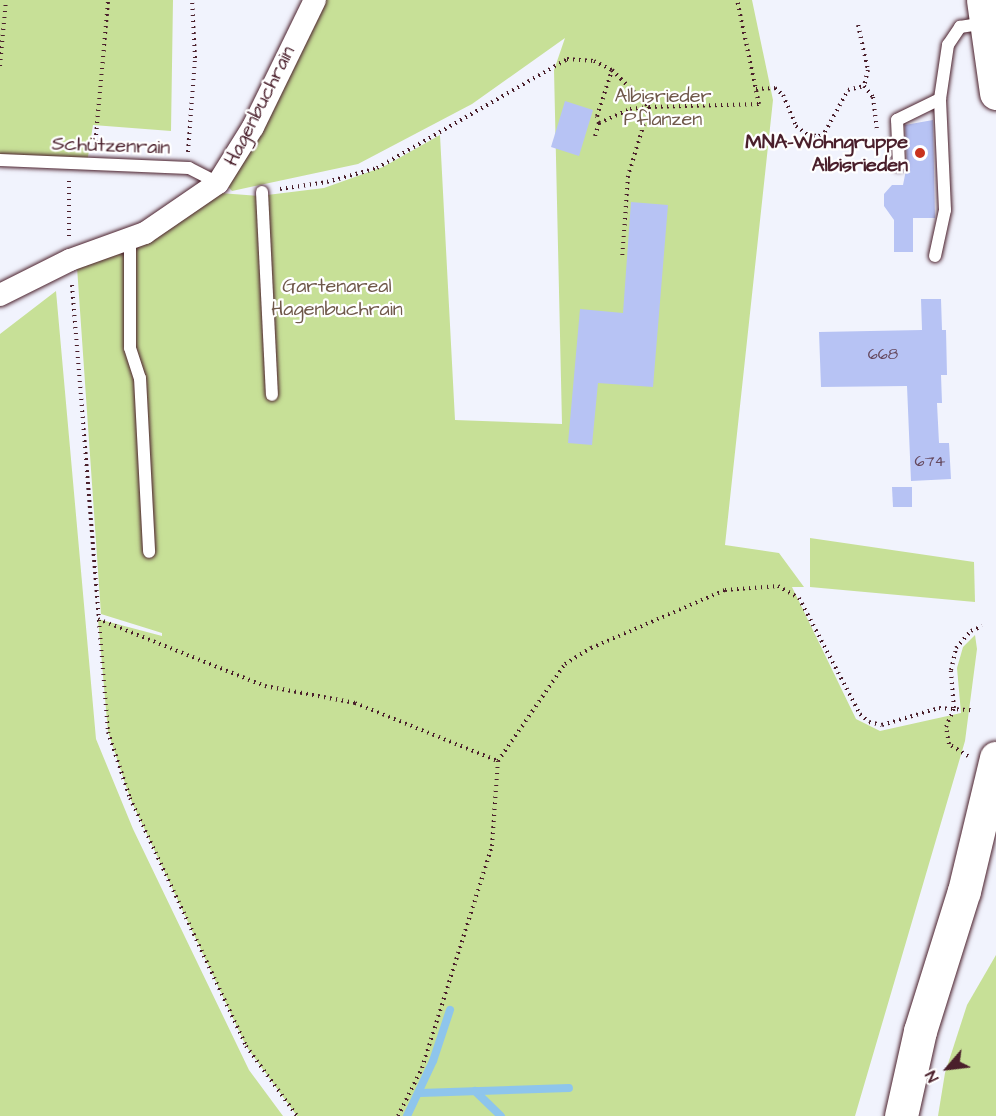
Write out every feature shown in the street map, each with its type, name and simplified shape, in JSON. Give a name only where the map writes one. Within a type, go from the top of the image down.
[{"type":"main road","points":[[985,11],[996,93]]},
{"type":"main road","points":[[901,1116],[920,1030],[964,891],[982,757]]},
{"type":"street","name":"Hagenbuchrain","points":[[0,295],[70,260],[145,233],[218,183],[253,127],[315,0]]},
{"type":"lane","points":[[935,256],[945,210],[940,99],[948,45],[960,27],[985,11]]},
{"type":"lane","points":[[899,165],[897,120],[940,99]]},
{"type":"lane","name":"Schützenrain","points":[[0,160],[189,168],[218,183]]},
{"type":"lane","points":[[262,192],[272,395]]},
{"type":"lane","points":[[130,239],[130,348],[140,378],[149,552]]},
{"type":"path","points":[[0,66],[6,0]]},
{"type":"path","points":[[93,165],[108,0]]},
{"type":"path","points":[[189,168],[186,137],[195,58],[192,0]]},
{"type":"path","points":[[599,123],[630,109],[759,105],[737,0]]},
{"type":"path","points":[[858,25],[868,70],[864,86]]},
{"type":"path","points":[[327,182],[377,168],[567,59],[594,61],[612,70],[649,107]]},
{"type":"path","points":[[595,136],[599,123],[597,116],[612,70]]},
{"type":"path","points":[[756,89],[775,88],[783,95],[803,133],[819,136],[825,132],[848,90],[864,86]]},
{"type":"path","points":[[864,86],[873,97],[880,142]]},
{"type":"path","points":[[622,259],[628,176],[649,107]]},
{"type":"path","points":[[69,183],[70,260],[108,732],[130,798],[246,1046],[297,1116]]},
{"type":"path","points":[[398,1116],[422,1068],[489,858],[498,761],[565,664],[591,648],[725,590],[778,586],[799,598],[860,714],[870,722],[882,725],[924,711],[954,708],[971,710]]},
{"type":"path","points":[[98,619],[265,686],[355,703],[498,761]]},
{"type":"path","points":[[982,626],[971,630],[956,648],[951,670],[954,708],[946,727],[949,744],[982,757]]},
{"type":"green space","points":[[0,0],[173,0],[171,131],[93,125],[87,163],[0,154]]},
{"type":"green space","points":[[323,0],[752,0],[773,100],[725,545],[779,553],[804,587],[792,587],[856,719],[880,731],[961,713],[957,668],[963,647],[975,635],[977,649],[965,741],[855,1116],[297,1116],[246,1046],[130,798],[108,732],[98,619],[162,636],[162,633],[101,614],[77,267],[220,193],[259,196],[324,188],[383,167],[440,135],[455,420],[562,424],[554,70],[565,38],[472,104],[358,164],[232,191],[227,185]]},
{"type":"green space","points":[[56,291],[96,739],[133,829],[249,1070],[283,1116],[0,1116],[0,334]]},
{"type":"green space","points":[[810,538],[974,562],[975,602],[810,587]]},
{"type":"green space","points":[[996,955],[996,1116],[938,1116],[945,1073],[967,1005]]},
{"type":"building","points":[[565,101],[593,110],[579,156],[551,147]]},
{"type":"building","name":"MNA-Wohngruppe Albisrieden","points":[[933,120],[935,218],[913,218],[913,252],[894,252],[894,220],[884,206],[884,194],[892,185],[903,185],[907,165],[905,125]]},
{"type":"building","points":[[631,202],[668,205],[653,387],[598,383],[592,445],[568,443],[580,309],[623,313]]},
{"type":"building","points":[[921,299],[941,299],[942,330],[946,330],[947,375],[941,375],[942,403],[937,403],[939,443],[949,443],[951,479],[911,481],[907,386],[821,387],[819,332],[922,330]]},
{"type":"building","points":[[892,487],[912,487],[912,507],[893,507]]},
{"type":"waterway","points":[[407,1116],[433,1061],[450,1010]]},
{"type":"waterway","points":[[420,1093],[569,1088]]},
{"type":"waterway","points":[[475,1091],[501,1116]]},
{"type":"place","name":"MNA-Wohngruppe Albisrieden","points":[[920,153]]},
{"type":"park label","name":"Albisrieder Pflanzen","points":[[663,108]]},
{"type":"park label","name":"Gartenareal Hagenbuchrain","points":[[337,298]]}]
